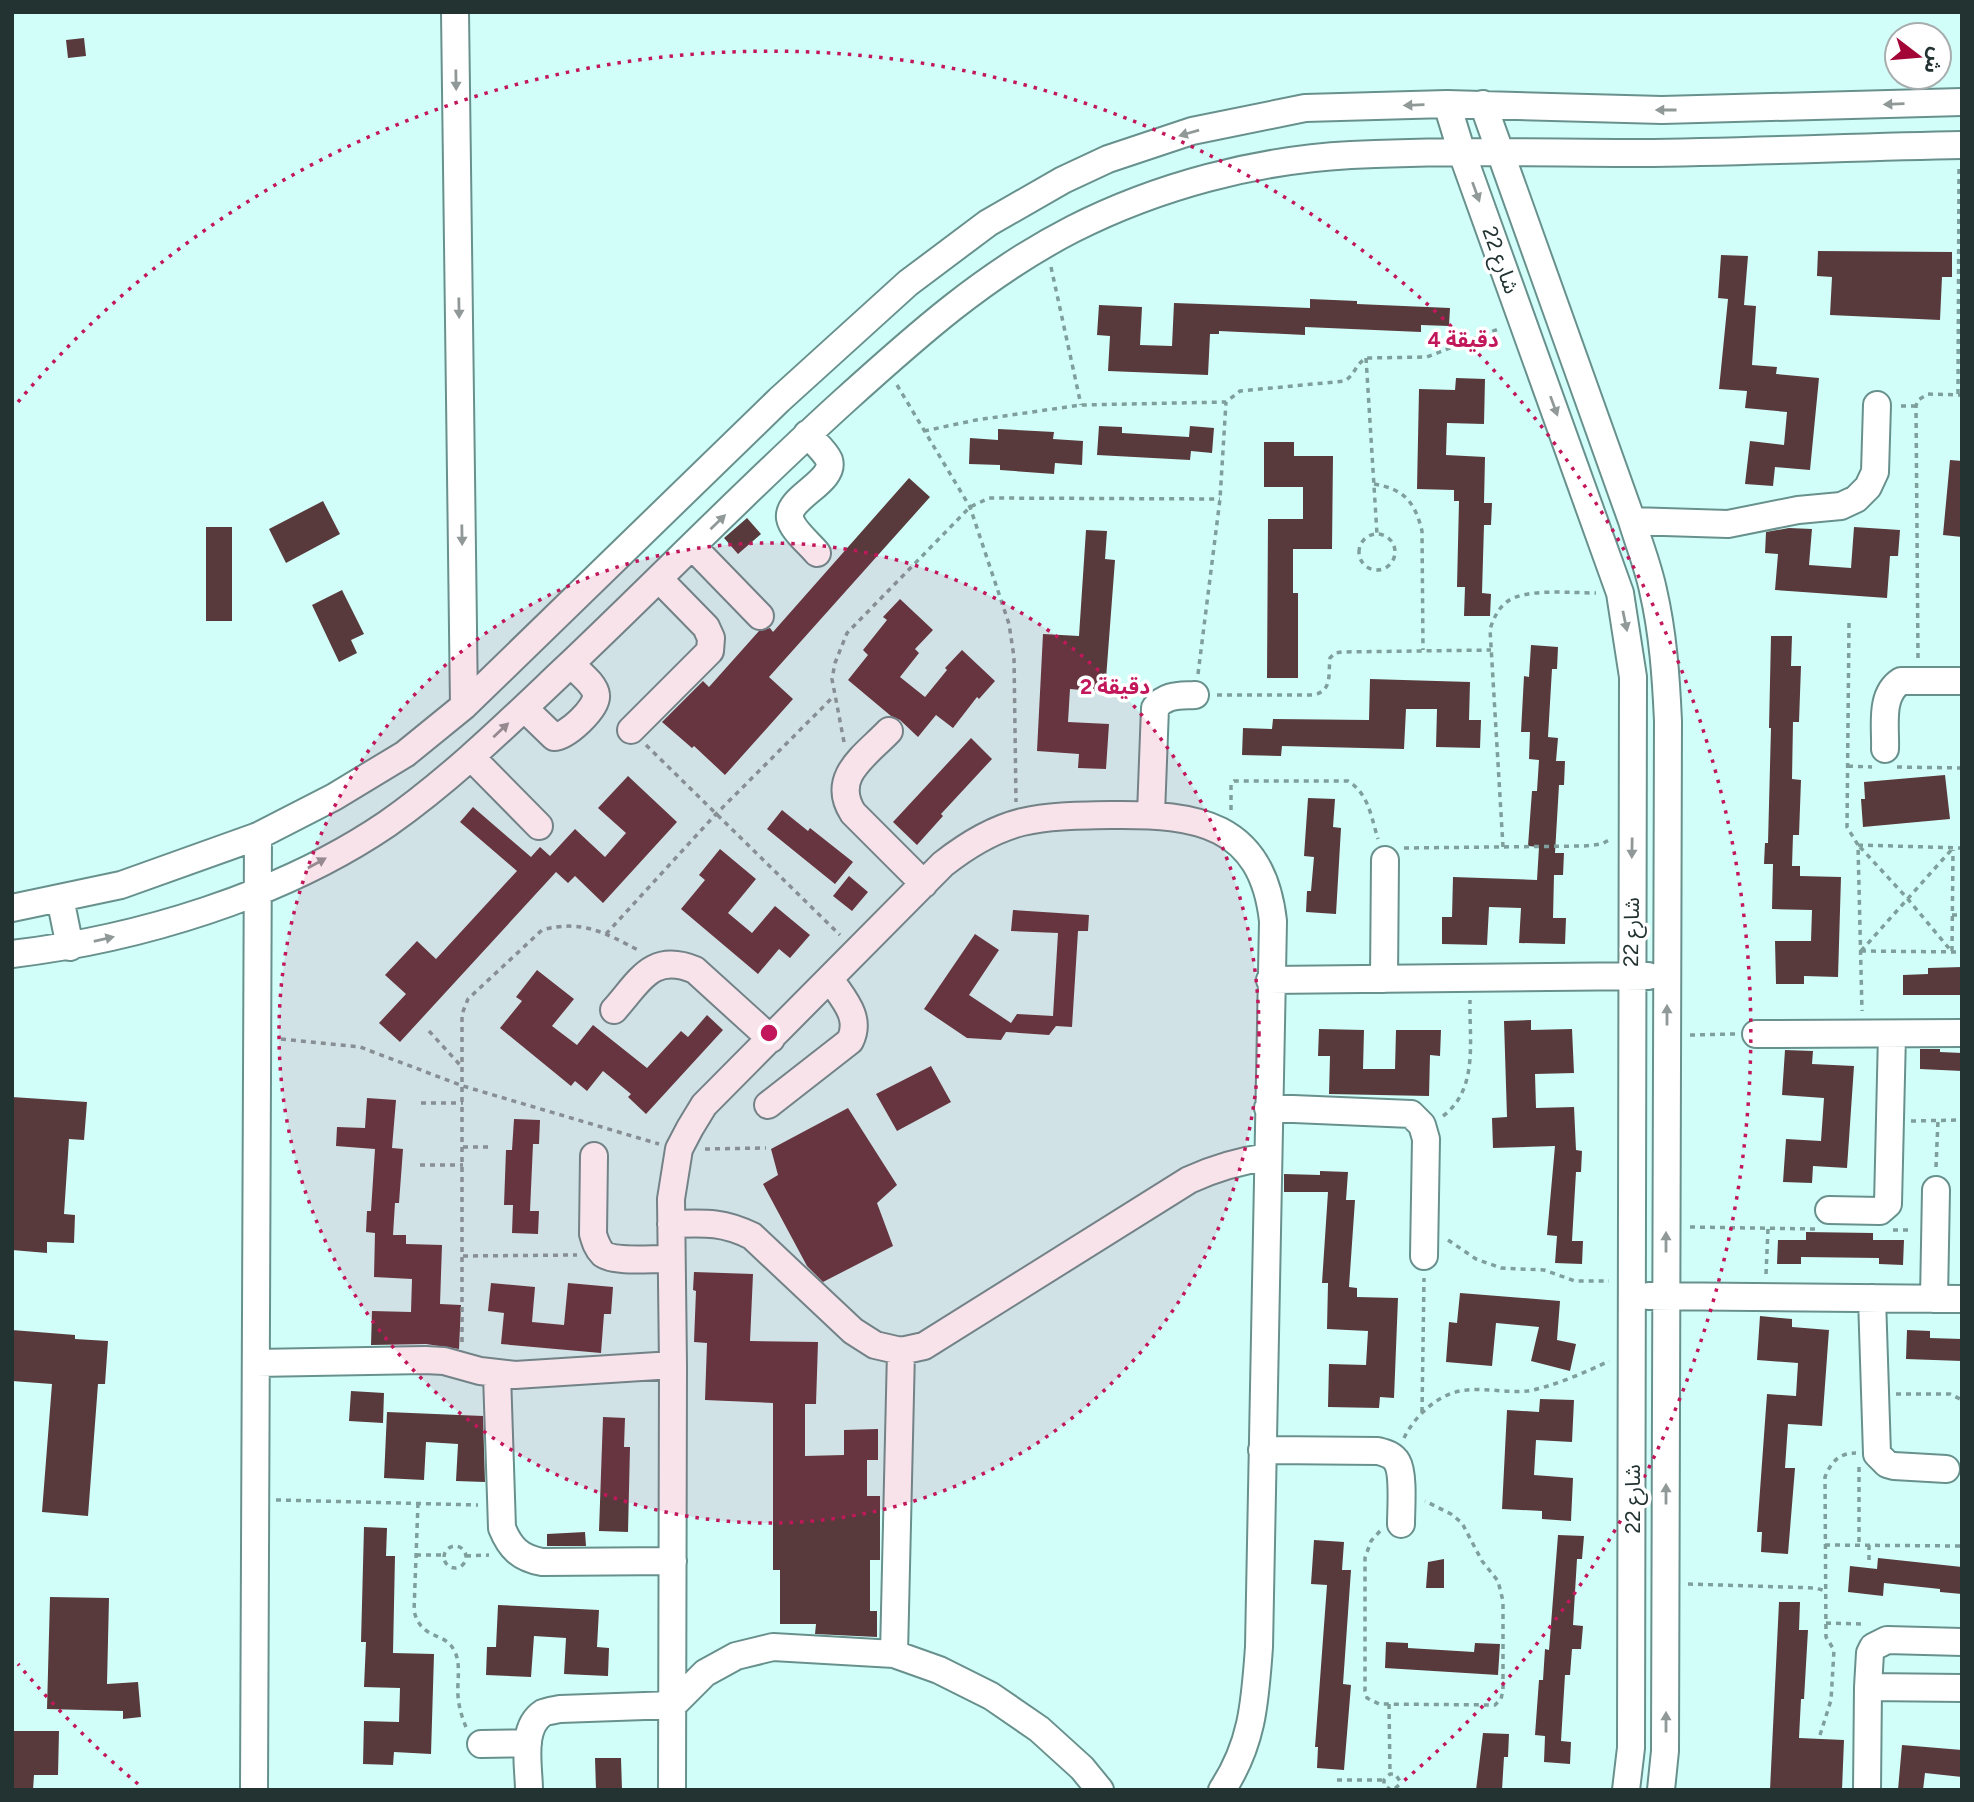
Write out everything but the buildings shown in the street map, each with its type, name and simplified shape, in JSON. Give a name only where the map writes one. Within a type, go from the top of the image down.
[{"type":"street","points":[[455,12],[464,706]]},
{"type":"street","points":[[12,908],[121,885],[258,836],[334,797],[405,754],[464,706],[779,400],[908,283],[988,223],[1063,180],[1108,159],[1192,131],[1305,108],[1483,104],[1662,110],[1962,102]]},
{"type":"street","name":"شارع 22","points":[[1447,104],[1462,153],[1619,593],[1633,677],[1631,1748],[1626,1790]]},
{"type":"street","name":"شارع 22","points":[[1483,104],[1632,521],[1652,587],[1666,676],[1667,1583],[1665,1751],[1661,1790]]},
{"type":"street","points":[[12,954],[69,947],[144,929],[258,892],[312,867],[382,827],[447,779],[571,664],[807,435],[938,318],[1009,265],[1076,228],[1135,202],[1204,179],[1347,155],[1661,153],[1961,145]]},
{"type":"street","points":[[1632,521],[1728,524],[1798,510],[1841,506],[1856,499],[1868,487],[1875,472],[1877,405]]},
{"type":"street","points":[[807,435],[827,456],[829,471],[795,505],[790,512],[790,520],[817,553]]},
{"type":"street","points":[[692,546],[760,616]]},
{"type":"street","points":[[631,730],[710,651],[711,638],[706,627],[659,579]]},
{"type":"street","points":[[524,708],[554,737],[567,733],[592,708],[597,696],[571,664]]},
{"type":"street","points":[[1881,761],[1886,703],[1891,690],[1900,681],[1962,681]]},
{"type":"street","points":[[1151,814],[1155,708],[1161,700],[1171,696],[1195,695]]},
{"type":"street","points":[[889,731],[851,772],[844,785],[845,800],[853,813],[924,884]]},
{"type":"street","points":[[471,757],[539,826]]},
{"type":"street","points":[[672,1790],[673,1364],[670,1199],[679,1149],[705,1105],[924,884],[969,844],[998,828],[1030,818],[1151,814],[1208,823],[1232,837],[1249,854],[1262,874],[1270,897],[1273,921],[1259,1647],[1253,1717],[1245,1746],[1222,1790]]},
{"type":"street","points":[[254,1790],[258,836]]},
{"type":"street","points":[[1384,979],[1385,860]]},
{"type":"street","points":[[60,898],[69,947]]},
{"type":"street","points":[[614,1010],[652,968],[666,963],[681,964],[695,970],[771,1038]]},
{"type":"street","points":[[1270,980],[1667,975]]},
{"type":"street","points":[[768,1105],[842,1047],[854,1032],[852,1013],[830,979]]},
{"type":"street","points":[[1756,1034],[1962,1033]]},
{"type":"street","points":[[1824,1219],[1876,1212],[1886,1207],[1889,1199],[1892,1034]]},
{"type":"street","points":[[1268,1108],[1411,1114],[1422,1125],[1426,1139],[1424,1256]]},
{"type":"street","points":[[594,1156],[593,1234],[596,1245],[604,1254],[615,1258],[671,1259]]},
{"type":"street","points":[[671,1224],[709,1223],[731,1226],[751,1236],[853,1331],[875,1345],[901,1351],[924,1346],[1213,1168],[1267,1157]]},
{"type":"street","points":[[1934,1299],[1936,1190]]},
{"type":"street","points":[[1632,1288],[1666,1296],[1962,1299]]},
{"type":"street","points":[[1872,1298],[1877,1454],[1887,1464],[1900,1468],[1946,1469]]},
{"type":"street","points":[[894,1654],[901,1351]]},
{"type":"street","points":[[256,1363],[425,1360],[515,1375],[673,1364]]},
{"type":"street","points":[[497,1374],[502,1528],[508,1543],[519,1554],[542,1562],[673,1561]]},
{"type":"street","points":[[1262,1450],[1378,1451],[1388,1454],[1396,1461],[1400,1471],[1401,1524]]},
{"type":"street","points":[[1867,1790],[1870,1653],[1878,1643],[1887,1640],[1962,1642]]},
{"type":"street","points":[[529,1790],[528,1743],[531,1726],[543,1713],[560,1709],[673,1705],[705,1673],[736,1656],[774,1647],[894,1654],[939,1670],[991,1696],[1039,1728],[1082,1768],[1101,1790]]},
{"type":"street","points":[[1868,1687],[1962,1688]]},
{"type":"street","points":[[481,1744],[528,1743]]},
{"type":"path","points":[[1918,681],[1916,406],[1922,395],[1960,395],[1961,145]]},
{"type":"path","points":[[1046,245],[1081,405]]},
{"type":"path","points":[[924,431],[976,420],[1081,405],[1226,401],[1240,391],[1345,381],[1366,358],[1414,358],[1439,354],[1522,319]]},
{"type":"path","points":[[1366,358],[1377,534]]},
{"type":"path","points":[[884,365],[970,507],[1009,624],[1012,640],[1016,823]]},
{"type":"path","points":[[1226,401],[1220,499],[1195,695],[1322,693],[1327,687],[1330,658],[1335,653],[1491,650]]},
{"type":"path","points":[[1374,484],[1390,486],[1406,497],[1418,513],[1422,531],[1423,650]]},
{"type":"path","points":[[851,772],[834,696],[835,663],[847,633],[970,507],[989,498],[1220,499]]},
{"type":"path","points":[[1377,534],[1392,541],[1396,550],[1390,566],[1382,571],[1365,567],[1360,559],[1362,542],[1368,536],[1377,534]]},
{"type":"path","points":[[1503,846],[1490,629],[1496,613],[1508,601],[1524,594],[1619,593]]},
{"type":"path","points":[[1849,623],[1847,827],[1858,845],[1952,952]]},
{"type":"path","points":[[606,934],[716,814],[834,696]]},
{"type":"path","points":[[631,730],[857,952]]},
{"type":"path","points":[[1847,766],[1881,761],[1962,768]]},
{"type":"path","points":[[1232,837],[1231,788],[1234,780],[1348,781],[1359,788],[1366,799],[1385,860]]},
{"type":"path","points":[[1385,860],[1386,853],[1397,848],[1602,844],[1618,836],[1633,822]]},
{"type":"path","points":[[1858,845],[1962,848]]},
{"type":"path","points":[[1858,845],[1862,1034]]},
{"type":"path","points":[[1861,951],[1953,848]]},
{"type":"path","points":[[1952,952],[1953,848]]},
{"type":"path","points":[[1952,915],[1962,915]]},
{"type":"path","points":[[462,1365],[463,1014],[468,999],[542,930],[558,926],[590,927],[666,963]]},
{"type":"path","points":[[1861,951],[1962,952]]},
{"type":"path","points":[[1422,1125],[1447,1114],[1464,1093],[1469,1076],[1470,978]]},
{"type":"path","points":[[429,1031],[463,1067]]},
{"type":"path","points":[[1667,1035],[1756,1034]]},
{"type":"path","points":[[257,1037],[360,1047],[463,1086],[679,1149],[766,1148]]},
{"type":"path","points":[[421,1103],[463,1103]]},
{"type":"path","points":[[1936,1190],[1938,1120]]},
{"type":"path","points":[[1891,1121],[1962,1120]]},
{"type":"path","points":[[463,1147],[492,1147]]},
{"type":"path","points":[[420,1165],[463,1165]]},
{"type":"path","points":[[1667,1226],[1768,1228],[1824,1219]]},
{"type":"path","points":[[1425,1225],[1476,1259],[1501,1268],[1544,1270],[1576,1281],[1632,1288]]},
{"type":"path","points":[[1765,1297],[1768,1228]]},
{"type":"path","points":[[1884,1229],[1935,1230]]},
{"type":"path","points":[[463,1256],[604,1254]]},
{"type":"path","points":[[1422,1412],[1424,1256]]},
{"type":"path","points":[[1396,1461],[1405,1435],[1422,1412],[1441,1398],[1464,1390],[1528,1391],[1580,1374],[1632,1348]]},
{"type":"path","points":[[1875,1394],[1950,1394],[1962,1400]]},
{"type":"path","points":[[1820,1735],[1831,1700],[1834,1650],[1826,1637],[1825,1477],[1829,1466],[1837,1458],[1847,1453],[1859,1454]]},
{"type":"path","points":[[1401,1491],[1438,1507],[1462,1523],[1482,1561],[1498,1581],[1503,1601],[1503,1690],[1501,1699],[1495,1705],[1389,1704],[1372,1702],[1365,1691],[1365,1558],[1371,1541],[1383,1528],[1401,1524]]},
{"type":"path","points":[[255,1499],[501,1505]]},
{"type":"path","points":[[418,1503],[414,1611],[417,1622],[424,1631],[446,1641],[454,1650],[458,1661],[460,1713],[467,1730],[481,1744]]},
{"type":"path","points":[[1825,1545],[1962,1546]]},
{"type":"path","points":[[1869,1545],[1869,1564]]},
{"type":"path","points":[[459,1546],[466,1556],[461,1567],[455,1568],[449,1566],[444,1555],[446,1549],[459,1546]]},
{"type":"path","points":[[416,1555],[444,1555]]},
{"type":"path","points":[[1667,1583],[1816,1588],[1825,1591]]},
{"type":"path","points":[[1337,1780],[1384,1780],[1390,1774],[1389,1704]]},
{"type":"path","points":[[1384,1780],[1384,1785],[1392,1790],[1399,1785],[1400,1781],[1395,1774],[1390,1774]]}]
